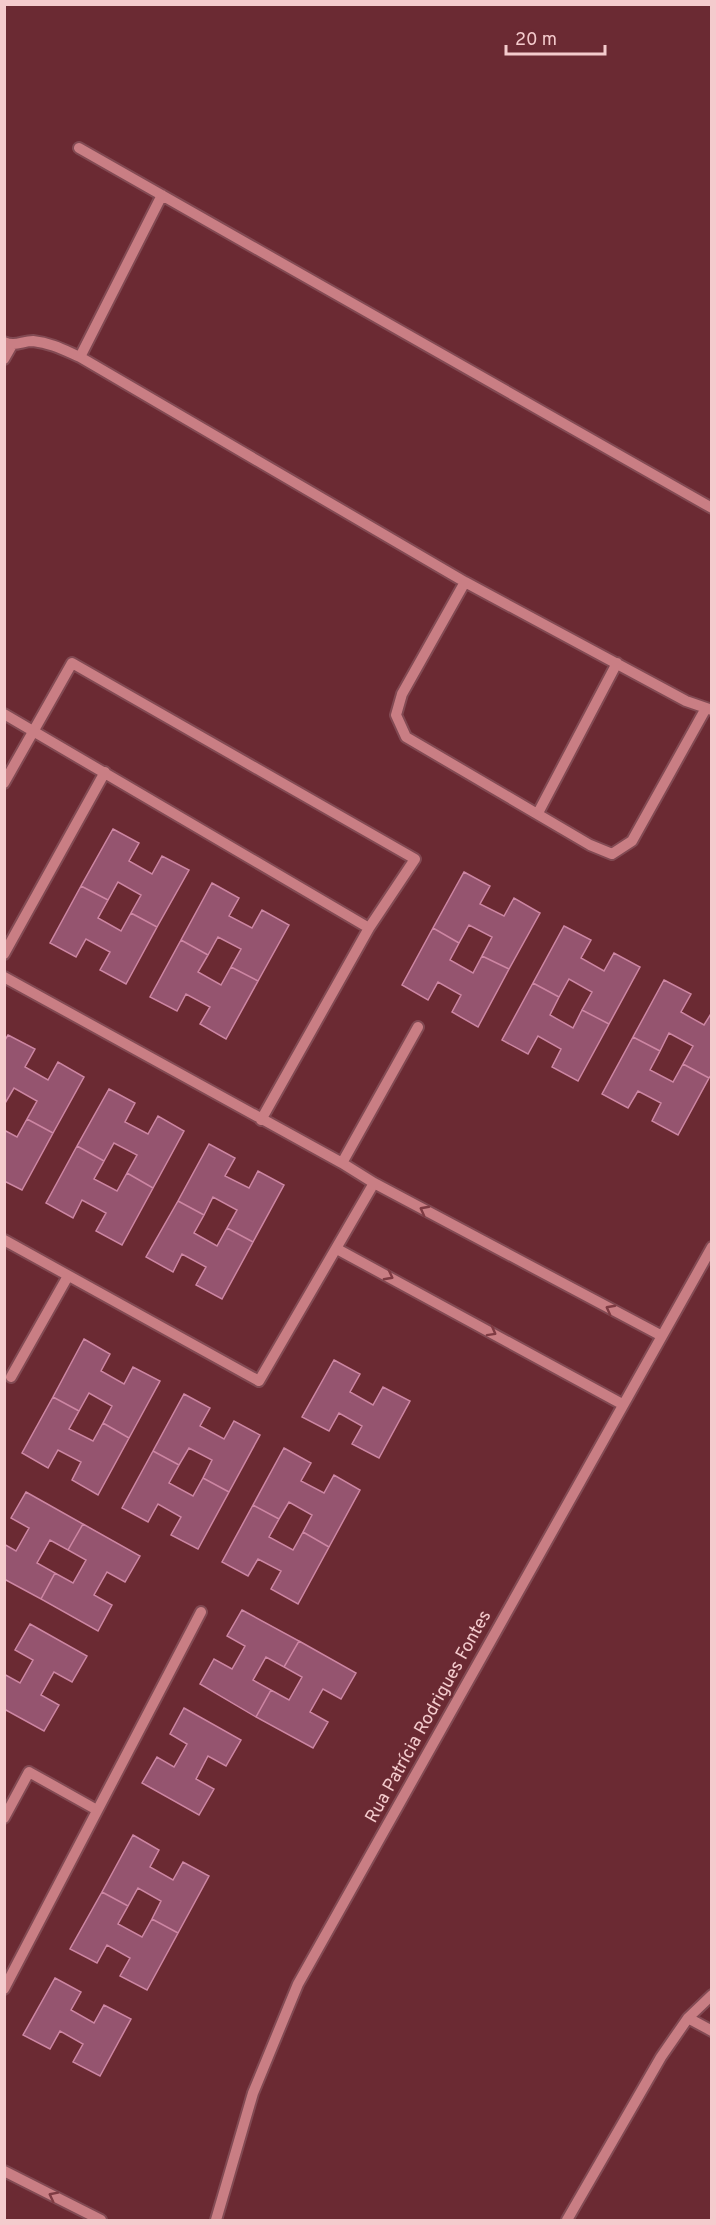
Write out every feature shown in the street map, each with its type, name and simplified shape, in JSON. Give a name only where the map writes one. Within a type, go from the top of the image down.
[{"type":"street","points":[[79,148],[711,508]]},
{"type":"street","points":[[80,357],[162,195]]},
{"type":"street","points":[[4,359],[8,344],[30,341],[52,344],[80,357],[465,582],[708,710],[632,841],[612,854],[590,845],[406,737],[396,715],[402,694],[465,582]]},
{"type":"street","points":[[4,783],[72,663],[414,859],[369,928],[261,1120]]},
{"type":"street","points":[[538,813],[617,663]]},
{"type":"street","points":[[4,714],[369,928]]},
{"type":"street","points":[[4,954],[105,772]]},
{"type":"street","points":[[4,977],[342,1163],[374,1184],[662,1336]]},
{"type":"street","points":[[342,1163],[418,1027]]},
{"type":"street","points":[[4,1240],[259,1381],[374,1184]]},
{"type":"street","name":"Rua Patrícia Rodrigues Fontes","points":[[216,2220],[253,2093],[298,1984],[711,1247]]},
{"type":"street","points":[[338,1249],[622,1404]]},
{"type":"street","points":[[12,1377],[68,1276]]},
{"type":"street","points":[[4,1989],[201,1612]]},
{"type":"street","points":[[4,1818],[29,1772],[97,1810]]},
{"type":"street","points":[[567,2220],[661,2056],[688,2018],[711,1995]]},
{"type":"street","points":[[688,2018],[711,2031]]},
{"type":"street","points":[[4,2171],[101,2220]]},
{"type":"building","points":[[113,829],[139,843],[129,861],[152,874],[162,856],[189,870],[157,927],[131,913],[141,895],[118,882],[108,900],[81,886]]},
{"type":"building","points":[[464,872],[490,886],[480,904],[504,916],[514,898],[540,913],[509,969],[482,956],[492,937],[469,925],[459,943],[433,928]]},
{"type":"building","points":[[212,883],[239,898],[229,916],[252,928],[262,910],[289,925],[258,981],[231,967],[241,949],[218,937],[208,955],[181,940]]},
{"type":"building","points":[[81,886],[108,900],[98,918],[121,931],[131,913],[157,927],[126,984],[100,970],[110,952],[86,939],[76,957],[50,943]]},
{"type":"building","points":[[564,926],[591,940],[581,958],[604,971],[614,953],[640,967],[609,1024],[582,1010],[592,992],[569,979],[559,997],[533,983]]},
{"type":"building","points":[[433,928],[459,943],[450,960],[473,973],[482,956],[509,969],[478,1027],[452,1012],[461,995],[438,982],[428,1000],[402,985]]},
{"type":"building","points":[[181,940],[208,955],[198,972],[221,985],[231,967],[258,981],[226,1039],[200,1024],[210,1007],[186,994],[177,1011],[150,997]]},
{"type":"building","points":[[664,980],[691,994],[681,1012],[704,1025],[712,1012],[712,1074],[709,1078],[683,1064],[693,1046],[669,1033],[660,1051],[633,1037]]},
{"type":"building","points":[[533,983],[559,997],[550,1015],[573,1028],[582,1010],[609,1024],[578,1081],[552,1067],[561,1049],[538,1036],[528,1054],[502,1040]]},
{"type":"building","points":[[8,1035],[35,1049],[25,1067],[48,1080],[58,1062],[84,1077],[53,1133],[27,1119],[37,1101],[14,1088],[4,1105],[4,1042]]},
{"type":"building","points":[[633,1037],[660,1051],[650,1070],[673,1082],[683,1064],[709,1078],[678,1135],[652,1121],[661,1103],[638,1091],[628,1108],[602,1094]]},
{"type":"building","points":[[109,1089],[135,1103],[125,1122],[148,1134],[158,1116],[184,1131],[153,1188],[127,1173],[137,1155],[114,1143],[104,1161],[77,1146]]},
{"type":"building","points":[[27,1119],[53,1133],[22,1190],[4,1181],[4,1130],[17,1137]]},
{"type":"building","points":[[209,1144],[235,1158],[225,1176],[249,1188],[258,1171],[284,1185],[253,1242],[227,1228],[237,1210],[213,1197],[204,1215],[178,1201]]},
{"type":"building","points":[[77,1146],[104,1161],[94,1179],[117,1191],[127,1173],[153,1188],[122,1245],[96,1231],[106,1213],[82,1200],[73,1218],[46,1203]]},
{"type":"building","points":[[178,1201],[204,1215],[194,1233],[217,1246],[227,1228],[253,1242],[222,1299],[196,1285],[206,1267],[182,1254],[173,1272],[146,1257]]},
{"type":"building","points":[[84,1339],[110,1354],[101,1371],[124,1384],[133,1367],[160,1381],[129,1438],[103,1423],[112,1406],[89,1393],[79,1411],[53,1397]]},
{"type":"building","points":[[334,1360],[360,1374],[350,1392],[373,1405],[383,1387],[410,1401],[379,1458],[352,1444],[362,1426],[339,1413],[329,1431],[302,1417]]},
{"type":"building","points":[[184,1394],[210,1408],[200,1426],[224,1439],[234,1421],[260,1435],[229,1492],[203,1478],[212,1460],[189,1448],[179,1465],[153,1451]]},
{"type":"building","points":[[53,1397],[79,1411],[69,1429],[93,1441],[103,1423],[129,1438],[98,1495],[72,1480],[81,1462],[58,1450],[48,1468],[22,1453]]},
{"type":"building","points":[[284,1448],[311,1463],[301,1481],[324,1493],[334,1475],[360,1490],[329,1547],[303,1532],[312,1515],[289,1502],[279,1519],[253,1505]]},
{"type":"building","points":[[153,1451],[179,1465],[169,1483],[193,1496],[203,1478],[229,1492],[198,1549],[171,1535],[181,1517],[158,1504],[148,1522],[122,1508]]},
{"type":"building","points":[[26,1492],[83,1524],[68,1550],[50,1540],[37,1563],[55,1573],[41,1599],[4,1579],[4,1544],[16,1551],[29,1528],[11,1518]]},
{"type":"building","points":[[253,1505],[279,1519],[269,1537],[293,1550],[303,1532],[329,1547],[298,1604],[271,1589],[281,1571],[258,1559],[248,1576],[222,1562]]},
{"type":"building","points":[[83,1524],[140,1556],[125,1582],[107,1572],[94,1595],[112,1605],[98,1631],[41,1599],[55,1573],[73,1583],[86,1560],[68,1550]]},
{"type":"building","points":[[242,1610],[299,1641],[284,1667],[266,1657],[253,1680],[271,1690],[256,1717],[200,1684],[214,1659],[232,1669],[245,1646],[227,1636]]},
{"type":"building","points":[[30,1624],[87,1656],[72,1682],[54,1672],[41,1695],[59,1705],[44,1731],[4,1709],[4,1674],[20,1683],[33,1660],[15,1650]]},
{"type":"building","points":[[299,1641],[356,1673],[341,1699],[323,1689],[310,1712],[328,1722],[313,1748],[256,1717],[271,1690],[289,1700],[302,1677],[284,1667]]},
{"type":"building","points":[[184,1708],[241,1740],[226,1766],[208,1756],[196,1779],[214,1789],[199,1815],[142,1783],[157,1757],[174,1767],[187,1744],[170,1734]]},
{"type":"building","points":[[133,1835],[159,1850],[150,1867],[173,1880],[183,1862],[209,1876],[178,1933],[152,1919],[161,1901],[138,1888],[128,1906],[102,1892]]},
{"type":"building","points":[[102,1892],[128,1906],[118,1924],[142,1937],[152,1919],[178,1933],[147,1990],[120,1976],[130,1958],[107,1945],[97,1963],[70,1949]]},
{"type":"building","points":[[55,1978],[81,1992],[71,2010],[94,2023],[104,2005],[131,2019],[100,2076],[73,2062],[83,2044],[60,2031],[50,2049],[23,2035]]}]
